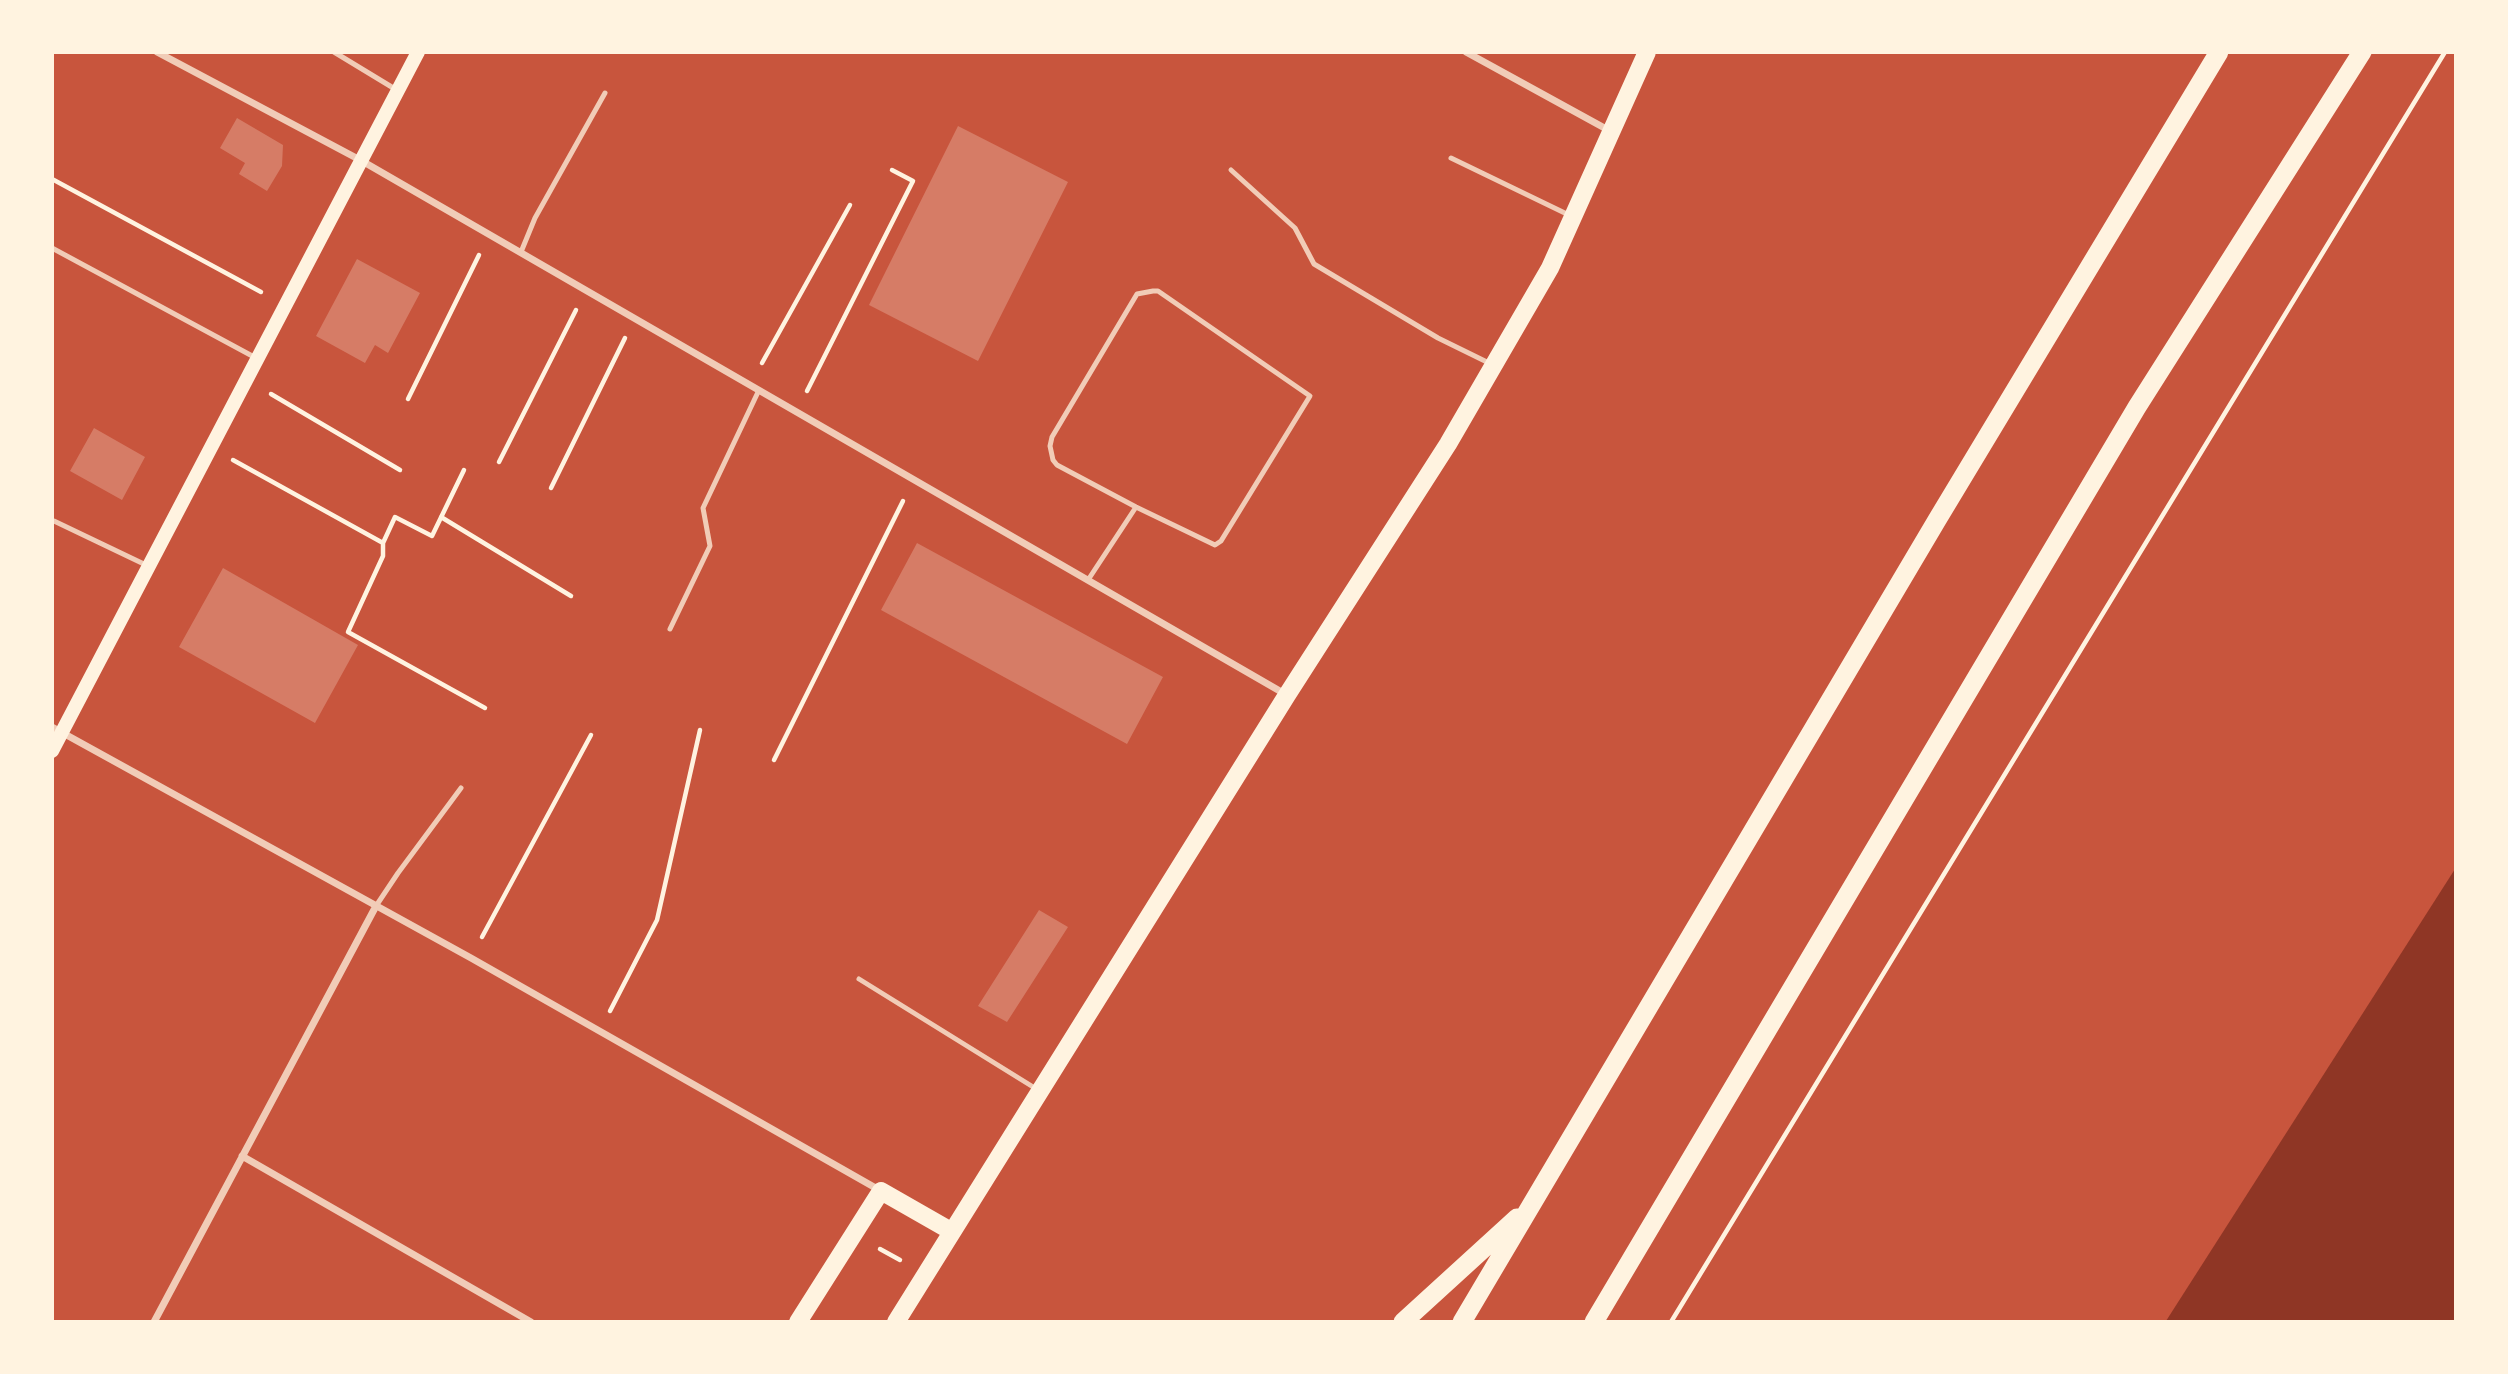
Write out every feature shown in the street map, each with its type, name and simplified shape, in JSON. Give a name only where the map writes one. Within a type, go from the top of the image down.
[{"type":"highway","points":[[1462,1321],[2218,52]]},
{"type":"highway","points":[[1594,1321],[2129,419],[2362,52]]},
{"type":"highway","points":[[1403,1321],[1534,1203]]},
{"type":"main road","points":[[52,751],[57,730],[150,566],[418,52]]},
{"type":"main road","points":[[895,1321],[1287,695],[1448,444],[1550,268],[1647,52]]},
{"type":"main road","points":[[798,1321],[881,1191],[951,1231]]},
{"type":"street","points":[[157,52],[362,161],[1287,695]]},
{"type":"street","points":[[1466,52],[1612,132]]},
{"type":"street","points":[[57,730],[471,958],[881,1191]]},
{"type":"street","points":[[154,1321],[376,906]]},
{"type":"street","points":[[242,1156],[531,1321]]},
{"type":"lane","points":[[334,52],[398,91]]},
{"type":"lane","points":[[521,252],[535,218],[605,93]]},
{"type":"lane","points":[[1451,158],[1574,217]]},
{"type":"lane","points":[[1231,170],[1295,228],[1314,264],[1438,338],[1494,365]]},
{"type":"lane","points":[[52,248],[257,359]]},
{"type":"lane","points":[[1158,291],[1308,393],[1310,399],[1218,544],[1211,544],[1136,507],[1057,465],[1050,446],[1052,437],[1138,295],[1158,291]]},
{"type":"lane","points":[[670,629],[710,546],[703,508],[760,390]]},
{"type":"lane","points":[[1088,580],[1136,507]]},
{"type":"lane","points":[[54,521],[150,566]]},
{"type":"lane","points":[[376,906],[461,788]]},
{"type":"lane","points":[[859,979],[1039,1091]]},
{"type":"path","points":[[1671,1321],[2445,52]]},
{"type":"path","points":[[796,412],[913,181],[892,170]]},
{"type":"path","points":[[52,179],[286,305]]},
{"type":"path","points":[[750,385],[850,205]]},
{"type":"path","points":[[408,399],[489,234]]},
{"type":"path","points":[[499,462],[586,290]]},
{"type":"path","points":[[551,488],[634,319]]},
{"type":"path","points":[[247,380],[400,470]]},
{"type":"path","points":[[211,448],[383,542]]},
{"type":"path","points":[[464,470],[432,536],[395,517],[383,542],[383,556],[348,632],[485,708]]},
{"type":"path","points":[[774,760],[914,480]]},
{"type":"path","points":[[441,517],[571,596]]},
{"type":"path","points":[[599,1032],[657,920],[700,730]]},
{"type":"path","points":[[471,958],[591,735]]},
{"type":"path","points":[[855,1233],[924,1275]]},
{"type":"shaded area","points":[[2455,869],[2455,1321],[2166,1321]]},
{"type":"building","points":[[237,118],[283,145],[282,166],[267,191],[239,174],[245,163],[220,148]]},
{"type":"building","points":[[958,126],[1068,182],[978,361],[869,305]]},
{"type":"building","points":[[357,259],[420,293],[388,353],[375,345],[365,363],[316,336]]},
{"type":"building","points":[[94,428],[145,457],[122,500],[70,471]]},
{"type":"building","points":[[917,543],[1163,677],[1127,744],[881,610]]},
{"type":"building","points":[[223,568],[358,645],[315,723],[179,647]]},
{"type":"building","points":[[1039,910],[1068,927],[1007,1022],[978,1006]]}]
